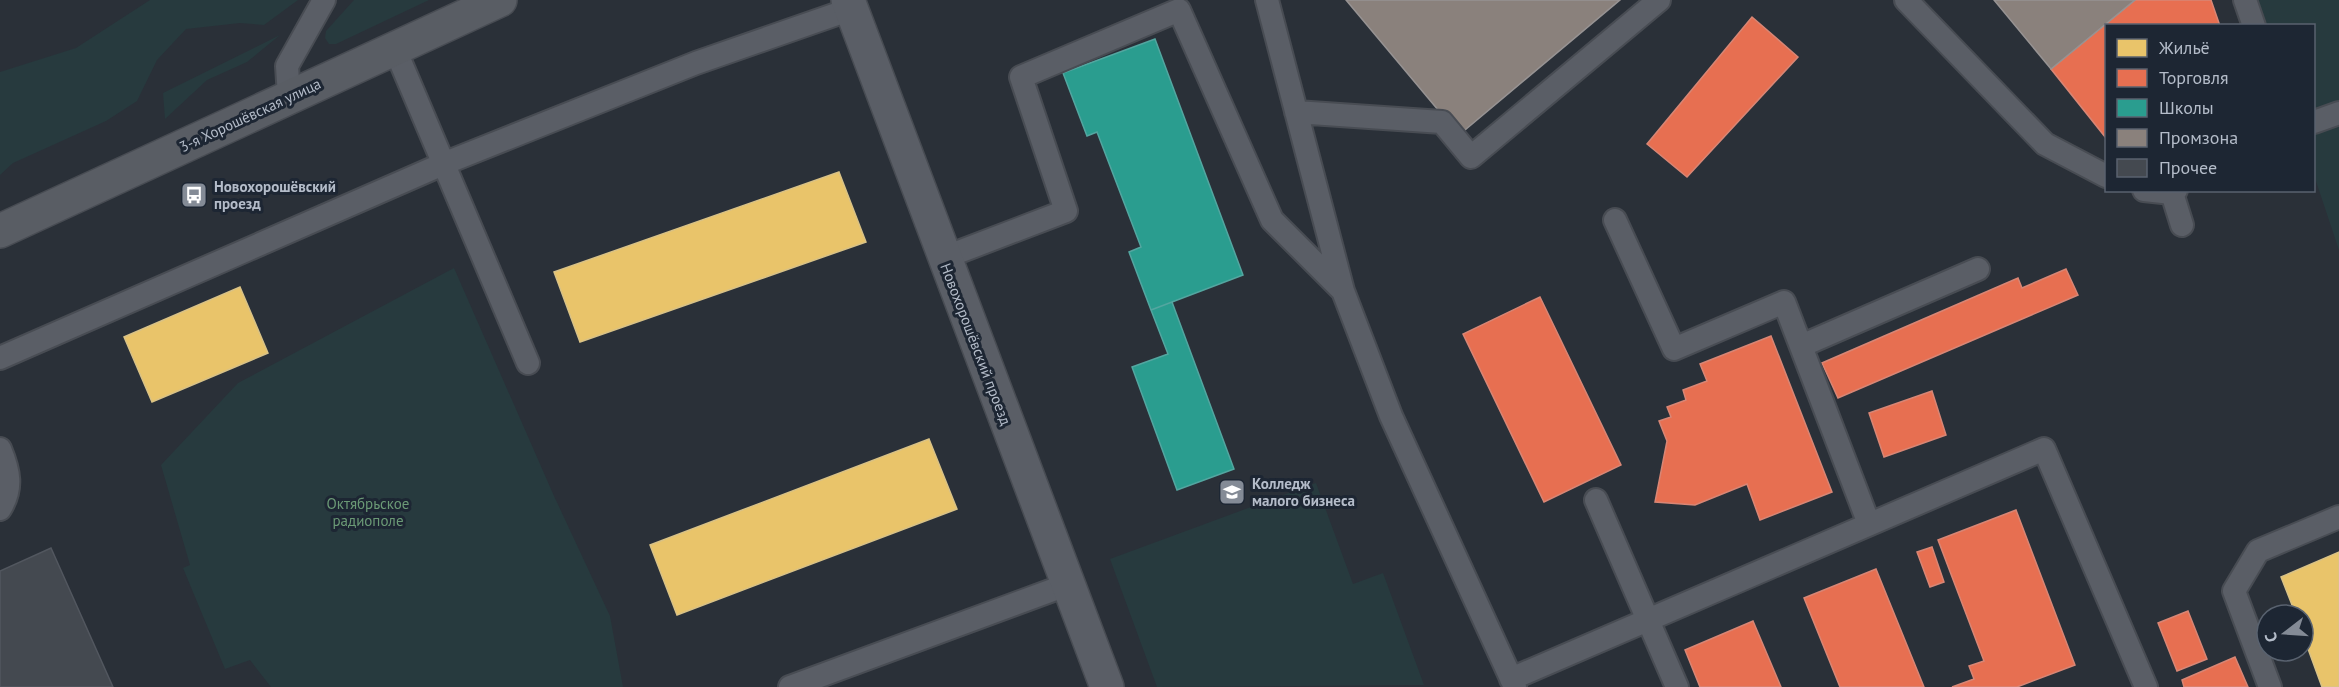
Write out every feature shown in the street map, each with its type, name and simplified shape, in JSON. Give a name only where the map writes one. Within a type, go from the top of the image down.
[{"type":"street","name":"3-я Хорошёвская улица","points":[[0,231],[500,0]]},
{"type":"street","name":"Новохорошёвский проезд","points":[[849,4],[943,258],[1107,687]]},
{"type":"lane","points":[[289,96],[287,66],[324,0]]},
{"type":"lane","points":[[1267,0],[1343,291],[1391,416],[1513,683],[1648,620],[2044,449],[2146,687]]},
{"type":"lane","points":[[1296,112],[1442,122],[1472,157],[1659,0]]},
{"type":"lane","points":[[1906,0],[2045,144],[2105,175]]},
{"type":"lane","points":[[2245,0],[2253,24]]},
{"type":"lane","points":[[0,358],[443,164],[849,4]]},
{"type":"lane","points":[[943,258],[1066,211],[1021,76],[1179,10],[1272,220],[1343,291]]},
{"type":"lane","points":[[395,49],[528,363]]},
{"type":"lane","points":[[2315,121],[2339,112]]},
{"type":"lane","points":[[2174,192],[2182,225]]},
{"type":"lane","points":[[1615,220],[1674,349],[1784,302],[1869,524]]},
{"type":"lane","points":[[1801,346],[1978,269]]},
{"type":"lane","points":[[0,449],[7,465],[10,488],[0,509]]},
{"type":"lane","points":[[1596,500],[1677,687]]},
{"type":"lane","points":[[2270,687],[2234,591],[2258,551],[2339,517]]},
{"type":"lane","points":[[790,687],[1069,584]]},
{"type":"green space","points":[[150,0],[298,0],[264,25],[240,23],[186,29],[157,60],[137,101],[106,121],[13,163],[0,175],[0,72],[76,48]]},
{"type":"green space","points":[[354,0],[429,0],[336,44],[329,44],[325,38],[326,31]]},
{"type":"green space","points":[[2254,0],[2339,0],[2339,250],[2315,178],[2315,24],[2263,24]]},
{"type":"green space","points":[[280,35],[247,62],[207,80],[165,119],[163,93]]},
{"type":"green space","name":"Октябрьское радиополе","points":[[454,268],[554,496],[610,616],[623,687],[271,687],[250,660],[225,669],[183,568],[190,565],[161,465],[238,383]]},
{"type":"green space","points":[[1316,483],[1353,584],[1383,573],[1424,685],[1157,687],[1110,559]]},
{"type":"building: Жильё","points":[[839,172],[866,242],[580,342],[554,272]]},
{"type":"building: Жильё","points":[[240,287],[268,353],[152,402],[124,337]]},
{"type":"building: Жильё","points":[[929,439],[957,509],[677,615],[650,545]]},
{"type":"building: Жильё","points":[[2339,552],[2339,687],[2322,687],[2313,663],[2315,603],[2291,603],[2281,577]]},
{"type":"building: Торговля","points":[[2135,0],[2211,0],[2219,24],[2106,24]]},
{"type":"building: Торговля","points":[[1752,17],[1798,57],[1687,177],[1647,144]]},
{"type":"building: Торговля","points":[[2105,25],[2105,137],[2051,69]]},
{"type":"building: Торговля","points":[[2066,269],[2078,295],[1838,398],[1822,363],[2018,278],[2022,288]]},
{"type":"building: Торговля","points":[[1540,297],[1621,465],[1544,502],[1463,334]]},
{"type":"building: Торговля","points":[[1771,336],[1832,492],[1760,520],[1747,484],[1695,505],[1655,502],[1667,441],[1659,421],[1671,417],[1667,407],[1686,400],[1683,390],[1707,381],[1700,364]]},
{"type":"building: Торговля","points":[[1932,391],[1946,435],[1884,457],[1869,413]]},
{"type":"building: Торговля","points":[[2016,510],[2075,665],[2017,687],[1952,687],[1974,679],[1969,666],[1984,661],[1938,540]]},
{"type":"building: Торговля","points":[[1932,547],[1944,582],[1930,587],[1917,552]]},
{"type":"building: Торговля","points":[[1876,569],[1924,687],[1840,687],[1804,598]]},
{"type":"building: Торговля","points":[[2188,611],[2207,659],[2177,671],[2158,623]]},
{"type":"building: Торговля","points":[[1753,621],[1781,687],[1700,687],[1685,650]]},
{"type":"building: Торговля","points":[[2235,657],[2248,687],[2184,687],[2182,680]]},
{"type":"building: Школы","points":[[1155,39],[1243,275],[1151,310],[1129,252],[1141,247],[1097,132],[1087,136],[1063,73]]},
{"type":"building: Школы","points":[[1172,302],[1234,469],[1177,490],[1132,367],[1168,354],[1151,310]]},
{"type":"building: Промзона","points":[[1346,0],[1620,0],[1459,135]]},
{"type":"building: Промзона","points":[[1994,0],[2135,0],[2105,24],[2051,69]]},
{"type":"building: Прочее","points":[[51,548],[113,687],[0,687],[0,571]]},
{"type":"place","name":"Новохорошёвский проезд","points":[[194,195]]},
{"type":"place","name":"Колледж малого бизнеса","points":[[1232,492]]}]
